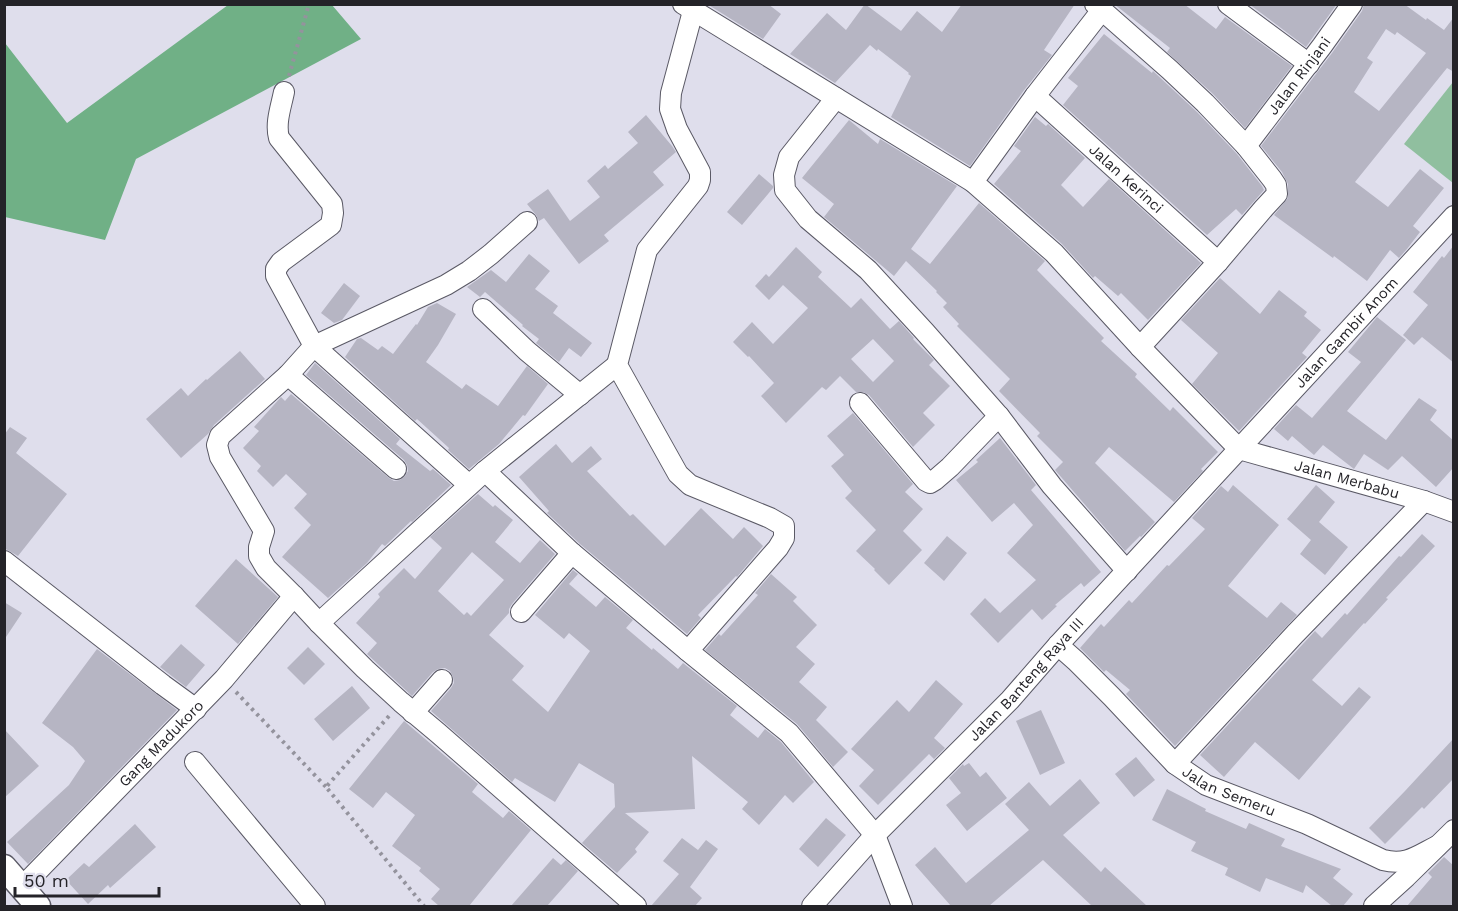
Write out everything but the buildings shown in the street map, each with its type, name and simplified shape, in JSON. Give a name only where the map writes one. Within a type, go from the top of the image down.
[{"type":"main road","points":[[4,867],[38,906]]},
{"type":"street","points":[[1228,4],[1309,63]]},
{"type":"street","name":"Jalan Rinjani","points":[[1246,146],[1352,4]]},
{"type":"street","points":[[973,182],[1099,7],[1205,103],[1246,146],[1276,185],[1277,194],[1140,347]]},
{"type":"street","points":[[319,623],[485,471],[617,365],[646,250],[698,186],[700,180],[699,172],[677,129],[671,101],[688,8],[973,182],[1054,253],[1140,347],[1239,449]]},
{"type":"street","points":[[284,92],[277,123],[279,138],[332,204],[333,213],[331,225],[281,262],[276,269],[276,276],[315,346],[469,485]]},
{"type":"street","name":"Jalan Kerinci","points":[[1035,96],[1218,262]]},
{"type":"street","points":[[836,98],[789,157],[784,175],[785,190],[808,219],[867,270],[925,332],[999,416],[1052,486],[1127,571]]},
{"type":"street","name":"Jalan Gambir Anom","points":[[1239,449],[1454,216]]},
{"type":"street","points":[[527,222],[491,254],[446,285],[315,346],[288,375],[220,436],[217,445],[220,457],[264,531],[259,556],[266,568],[365,669],[407,708],[636,906]]},
{"type":"street","points":[[483,309],[580,395]]},
{"type":"street","points":[[617,365],[678,474],[690,485],[784,526],[784,538],[778,548],[688,651]]},
{"type":"street","points":[[288,375],[396,469]]},
{"type":"street","points":[[860,403],[930,483],[950,467],[999,416]]},
{"type":"street","name":"Jalan Merbabu","points":[[1239,449],[1424,501],[1454,512]]},
{"type":"street","name":"Jalan Banteng Raya III","points":[[812,906],[875,835],[1010,700],[1239,449]]},
{"type":"street","points":[[485,471],[572,553],[789,734],[875,835],[902,906]]},
{"type":"street","points":[[1175,765],[1295,634],[1424,501]]},
{"type":"street","points":[[521,612],[572,553]]},
{"type":"street","points":[[4,561],[196,709]]},
{"type":"street","name":"Gang Madukoro","points":[[22,887],[196,709],[294,596]]},
{"type":"street","name":"Jalan Semeru","points":[[1052,652],[1076,661],[1175,765],[1206,785],[1307,824],[1383,860],[1403,862],[1437,846]]},
{"type":"street","points":[[407,708],[442,680]]},
{"type":"street","points":[[195,762],[315,906]]},
{"type":"street","name":"Jalan Semeru","points":[[1374,906],[1454,830]]},
{"type":"path","points":[[284,92],[309,4]]},
{"type":"path","points":[[224,679],[326,787],[424,906]]},
{"type":"path","points":[[326,787],[407,708]]},
{"type":"green space","points":[[228,5],[332,5],[361,39],[136,159],[105,240],[5,217],[5,43],[67,123]]},
{"type":"green space","points":[[1453,82],[1453,183],[1404,144]]}]
